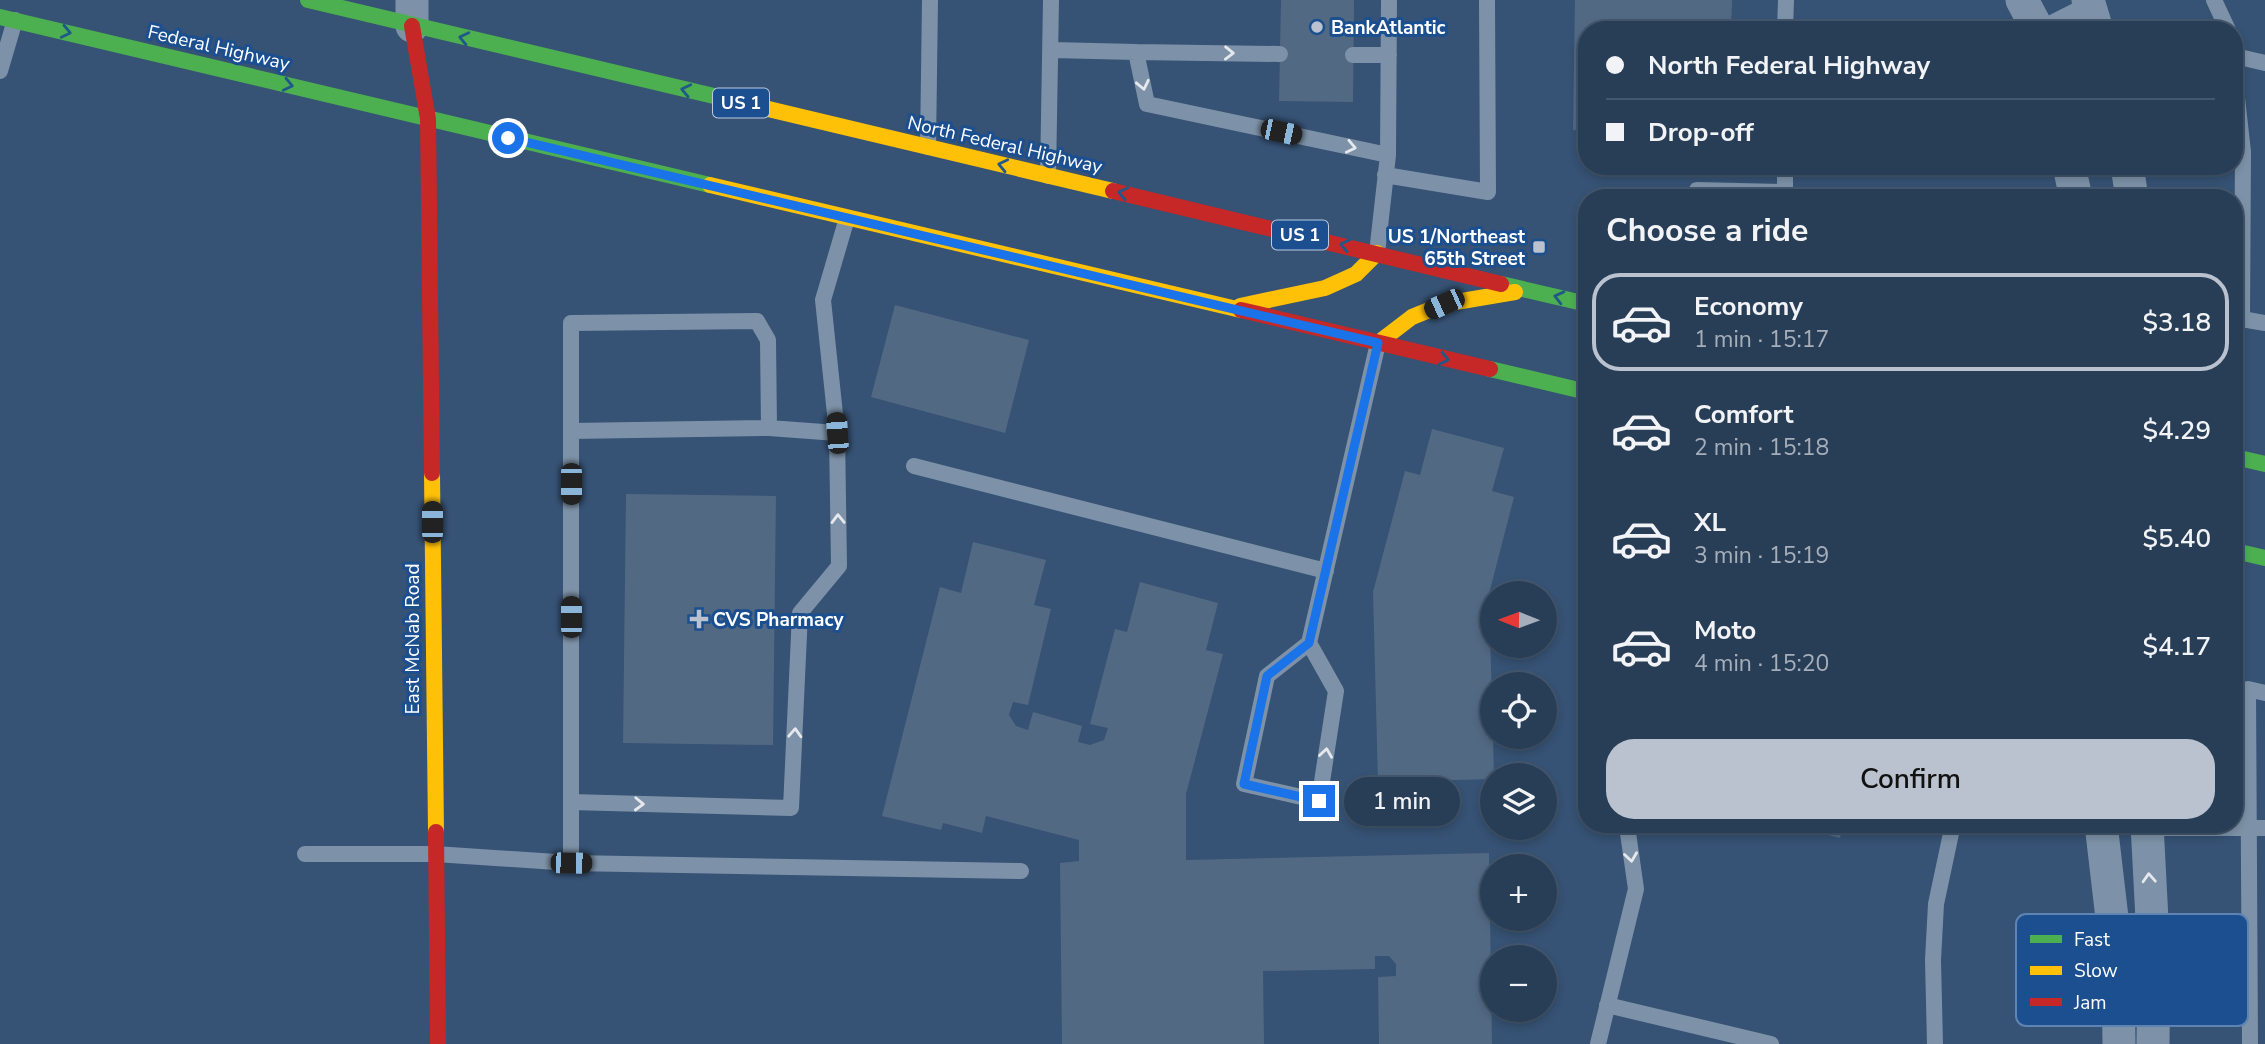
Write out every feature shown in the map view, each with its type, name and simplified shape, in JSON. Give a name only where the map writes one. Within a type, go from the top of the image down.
[{"type":"main road","name":"US 1","points":[[308,0],[412,13]]},
{"type":"main road","name":"East McNab Road","points":[[412,13],[428,119],[438,1044]]},
{"type":"main road","name":"North Federal Highway","points":[[412,13],[928,147],[1578,302]]},
{"type":"main road","name":"Federal Highway","points":[[8,18],[428,119]]},
{"type":"main road","points":[[428,119],[1578,390]]},
{"type":"main road","points":[[1231,308],[1325,288],[1356,274],[1377,253]]},
{"type":"main road","points":[[1378,343],[1412,317],[1444,304],[1530,290]]},
{"type":"main road","points":[[2243,459],[2265,464]]},
{"type":"main road","points":[[2243,553],[2265,558]]},
{"type":"street","points":[[2022,0],[2033,21]]},
{"type":"street","points":[[2102,833],[2112,914]]},
{"type":"street","points":[[2147,833],[2152,914]]},
{"type":"street","points":[[2119,1026],[2119,1044]]},
{"type":"street","points":[[2153,1026],[2153,1044]]},
{"type":"lane","points":[[928,147],[930,0]]},
{"type":"lane","points":[[1048,176],[1051,0]]},
{"type":"lane","points":[[1377,253],[1388,155],[1389,0]]},
{"type":"lane","points":[[1385,175],[1488,192],[1487,0]]},
{"type":"lane","points":[[1785,21],[1786,0]]},
{"type":"lane","points":[[2214,0],[2224,21]]},
{"type":"lane","points":[[2061,21],[2094,8]]},
{"type":"lane","points":[[0,71],[8,18]]},
{"type":"lane","points":[[1052,50],[1280,54]]},
{"type":"lane","points":[[1136,52],[1147,104],[1388,155]]},
{"type":"lane","points":[[1353,55],[1389,55]]},
{"type":"lane","points":[[2243,58],[2265,63]]},
{"type":"lane","points":[[571,802],[791,808],[800,612],[839,566],[837,433],[824,300],[847,218]]},
{"type":"lane","points":[[2243,319],[2265,323]]},
{"type":"lane","points":[[571,863],[571,323],[757,321],[768,340],[769,429]]},
{"type":"lane","points":[[1309,643],[1336,691],[1319,801],[1244,784],[1267,676],[1309,643],[1378,343]]},
{"type":"lane","points":[[571,431],[769,429],[837,433]]},
{"type":"lane","points":[[914,466],[1326,571]]},
{"type":"lane","points":[[2250,1044],[2248,689],[2265,693]]},
{"type":"lane","points":[[2243,828],[2265,828]]},
{"type":"lane","points":[[1598,1044],[1636,889],[1628,833]]},
{"type":"lane","points":[[1935,1044],[1933,960],[1936,904],[1951,833]]},
{"type":"lane","points":[[305,854],[435,854],[571,863],[1020,871]]},
{"type":"lane","points":[[1607,1005],[1771,1044]]},
{"type":"building","name":"BankAtlantic","points":[[1281,0],[1354,0],[1353,102],[1279,101]]},
{"type":"building","points":[[1575,0],[1732,0],[1731,21],[1578,21],[1578,130],[1573,130]]},
{"type":"building","points":[[895,305],[1029,340],[1005,433],[871,397]]},
{"type":"building","points":[[1432,429],[1504,448],[1492,491],[1514,497],[1492,581],[1480,581],[1480,658],[1491,658],[1491,672],[1480,672],[1480,749],[1493,749],[1494,763],[1480,763],[1480,779],[1378,782],[1373,592],[1405,471],[1420,475]]},
{"type":"building","name":"CVS Pharmacy","points":[[626,494],[776,496],[773,745],[623,743]]},
{"type":"building","points":[[973,542],[1046,560],[1034,605],[1051,609],[1028,705],[1013,702],[1009,715],[1016,726],[1028,730],[1033,712],[1082,726],[1078,742],[1090,745],[1104,740],[1108,728],[1090,724],[1115,629],[1127,632],[1140,582],[1218,603],[1206,650],[1223,654],[1186,794],[1186,860],[1489,853],[1480,854],[1480,931],[1490,931],[1490,945],[1480,945],[1480,1022],[1492,1022],[1492,1044],[1379,1044],[1378,977],[1396,976],[1396,964],[1389,956],[1375,956],[1375,969],[1263,971],[1264,1044],[1062,1044],[1060,863],[1079,861],[1079,840],[986,816],[982,833],[943,823],[941,830],[882,816],[940,587],[961,593]]},
{"type":"building","points":[[1820,833],[1841,833],[1840,838]]},
{"type":"traffic: fast","points":[[308,0],[735,101]]},
{"type":"traffic: fast","points":[[0,17],[710,185]]},
{"type":"traffic: fast","points":[[1501,284],[1578,302]]},
{"type":"traffic: fast","points":[[1490,369],[1578,390]]},
{"type":"traffic: fast","points":[[2243,459],[2265,464]]},
{"type":"traffic: fast","points":[[2243,553],[2265,558]]},
{"type":"traffic: slow","points":[[735,101],[1113,191]]},
{"type":"traffic: slow","points":[[710,185],[1241,310]]},
{"type":"traffic: slow","points":[[1240,306],[1325,288],[1356,274],[1377,253]]},
{"type":"traffic: slow","points":[[1378,343],[1412,317],[1444,304],[1515,292]]},
{"type":"traffic: slow","points":[[432,473],[436,832]]},
{"type":"traffic: jam","points":[[412,26],[428,119],[432,473]]},
{"type":"traffic: jam","points":[[1113,191],[1501,284]]},
{"type":"traffic: jam","points":[[1241,310],[1490,369]]},
{"type":"traffic: jam","points":[[436,832],[438,1044]]},
{"type":"place","name":"BankAtlantic","points":[[1317,27]]},
{"type":"place","name":"US 1/Northeast 65th Street","points":[[1539,247]]},
{"type":"place","name":"CVS Pharmacy","points":[[699,619]]},
{"type":"route","points":[[508,138],[1378,343],[1309,643],[1267,676],[1244,784],[1319,801]]}]
